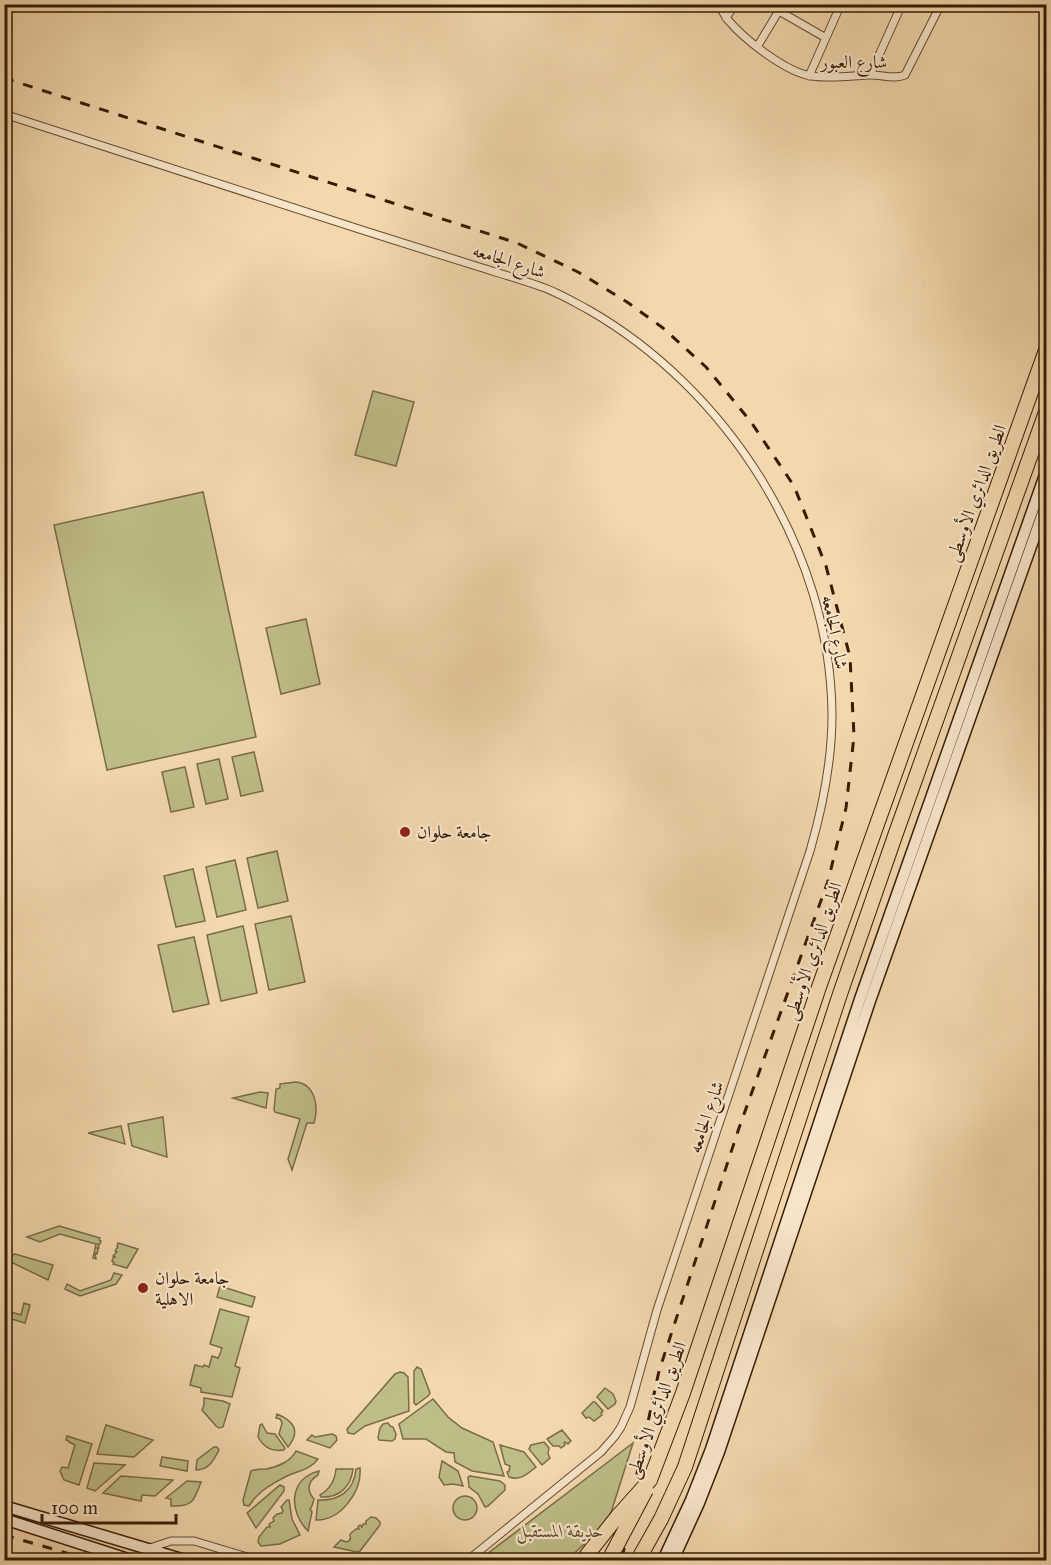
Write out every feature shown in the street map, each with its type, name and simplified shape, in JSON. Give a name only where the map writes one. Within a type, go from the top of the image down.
[{"type":"highway","name":"الطريق الدائري الأوسطى","points":[[609,1560],[650,1480],[683,1393],[819,987],[1047,350]]},
{"type":"highway","points":[[638,1560],[674,1493],[688,1458],[840,994],[1047,412]]},
{"type":"highway","points":[[583,1560],[616,1517],[650,1480]]},
{"type":"highway","points":[[645,1560],[647,1546]]},
{"type":"main road","points":[[663,1560],[691,1500],[711,1449],[860,999],[1047,472]]},
{"type":"main road","points":[[673,1560],[719,1452],[870,1001],[1047,504]]},
{"type":"main road","points":[[4,1506],[185,1560]]},
{"type":"main road","points":[[4,1519],[131,1560]]},
{"type":"street","name":"شارع العبور","points":[[718,4],[726,18],[757,47],[784,65],[809,76],[828,78],[870,75],[900,77],[907,73],[941,4]]},
{"type":"street","points":[[726,18],[735,4]]},
{"type":"street","points":[[809,76],[841,4]]},
{"type":"street","points":[[870,75],[902,4]]},
{"type":"street","points":[[757,47],[781,8],[826,38]]},
{"type":"street","name":"شارع الجامعه","points":[[4,114],[544,287],[610,323],[651,353],[688,387],[722,424],[752,464],[777,508],[798,554],[814,598],[825,643],[831,701],[830,760],[822,806],[800,884],[654,1317],[630,1407],[609,1445],[468,1560]]},
{"type":"street","points":[[149,1549],[171,1541],[194,1541],[257,1560]]},
{"type":"green space","points":[[373,391],[414,402],[396,466],[355,455]]},
{"type":"green space","points":[[203,492],[256,737],[107,770],[54,525]]},
{"type":"green space","points":[[306,619],[320,684],[281,694],[266,628]]},
{"type":"green space","points":[[254,752],[263,791],[241,796],[232,757]]},
{"type":"green space","points":[[219,759],[228,799],[206,804],[197,764]]},
{"type":"green space","points":[[185,767],[194,807],[171,812],[162,772]]},
{"type":"green space","points":[[277,851],[288,901],[258,908],[247,858]]},
{"type":"green space","points":[[235,860],[246,910],[217,917],[206,867]]},
{"type":"green space","points":[[193,869],[205,921],[176,927],[164,876]]},
{"type":"green space","points":[[291,916],[305,982],[269,990],[255,924]]},
{"type":"green space","points":[[243,926],[257,993],[221,1001],[207,935]]},
{"type":"green space","points":[[194,937],[209,1004],[173,1012],[158,945]]},
{"type":"green space","points":[[296,1082],[308,1087],[311,1091],[316,1110],[314,1123],[307,1123],[292,1170],[288,1159],[300,1119],[274,1110],[276,1089],[280,1088],[280,1084]]},
{"type":"green space","points":[[260,1092],[268,1093],[266,1108],[233,1098]]},
{"type":"green space","points":[[163,1117],[167,1157],[132,1146],[128,1124]]},
{"type":"green space","points":[[121,1126],[125,1144],[88,1133]]},
{"type":"green space","points":[[59,1226],[100,1238],[97,1254],[95,1253],[96,1259],[93,1258],[96,1244],[60,1234],[40,1242],[27,1237]]},
{"type":"green space","points":[[118,1243],[138,1249],[127,1268],[113,1264],[115,1257],[113,1256],[117,1252],[115,1251]]},
{"type":"green space","points":[[15,1254],[53,1265],[48,1280],[11,1262],[5,1264],[5,1258]]},
{"type":"green space","points":[[114,1273],[122,1275],[116,1284],[80,1296],[65,1289],[67,1284],[80,1291],[111,1280]]},
{"type":"green space","points":[[220,1286],[255,1297],[252,1307],[217,1297]]},
{"type":"green space","points":[[24,1303],[30,1305],[25,1323],[5,1317],[5,1310],[21,1315]]},
{"type":"green space","points":[[220,1309],[249,1317],[235,1366],[240,1368],[232,1397],[201,1392],[201,1388],[190,1385],[195,1365],[209,1367],[212,1356],[218,1358],[220,1354],[222,1348],[210,1344]]},
{"type":"green space","points":[[417,1367],[421,1369],[430,1393],[416,1405],[414,1403],[414,1371]]},
{"type":"green space","points":[[400,1372],[408,1377],[409,1411],[365,1426],[354,1434],[348,1433],[347,1429],[395,1374]]},
{"type":"green space","points":[[605,1388],[613,1394],[616,1401],[608,1409],[597,1397]]},
{"type":"green space","points":[[204,1398],[230,1404],[223,1427],[216,1426],[202,1410]]},
{"type":"green space","points":[[433,1399],[448,1417],[462,1428],[493,1442],[504,1476],[472,1471],[455,1462],[454,1453],[446,1452],[426,1439],[403,1439],[399,1424]]},
{"type":"green space","points":[[593,1402],[603,1411],[602,1415],[594,1421],[589,1417],[586,1418],[582,1413]]},
{"type":"green space","points":[[277,1414],[288,1420],[294,1427],[294,1436],[288,1447],[279,1434],[282,1423],[276,1418]]},
{"type":"green space","points":[[388,1423],[393,1427],[396,1434],[395,1439],[392,1441],[379,1440],[380,1428],[383,1424]]},
{"type":"green space","points":[[262,1424],[267,1433],[275,1434],[285,1448],[284,1450],[272,1450],[263,1444],[258,1437]]},
{"type":"green space","points":[[106,1425],[153,1440],[134,1457],[97,1454]]},
{"type":"green space","points":[[562,1430],[571,1441],[568,1444],[565,1442],[561,1448],[553,1446],[547,1439]]},
{"type":"green space","points":[[332,1434],[337,1440],[330,1448],[307,1440],[312,1435],[315,1437]]},
{"type":"green space","points":[[67,1436],[92,1444],[79,1485],[64,1480],[60,1471],[62,1467],[68,1468],[75,1445],[66,1440]]},
{"type":"green space","points":[[544,1442],[549,1448],[550,1458],[542,1465],[529,1449],[531,1445]]},
{"type":"green space","name":"حديقة المستقبل","points":[[633,1443],[608,1522],[567,1560],[479,1560]]},
{"type":"green space","points":[[500,1445],[524,1452],[536,1467],[520,1477],[509,1477],[507,1472],[510,1466],[505,1464]]},
{"type":"green space","points":[[214,1447],[219,1450],[213,1461],[207,1467],[196,1470],[197,1460]]},
{"type":"green space","points":[[296,1451],[318,1459],[307,1468],[267,1487],[255,1497],[249,1506],[244,1505],[243,1500],[251,1471],[279,1465],[291,1458]]},
{"type":"green space","points":[[162,1457],[188,1461],[187,1471],[160,1466]]},
{"type":"green space","points":[[442,1461],[458,1471],[463,1486],[444,1485],[439,1477]]},
{"type":"green space","points":[[94,1463],[125,1465],[95,1491],[87,1488]]},
{"type":"green space","points":[[360,1468],[357,1486],[348,1503],[333,1516],[316,1520],[318,1500],[333,1499],[344,1493],[349,1489],[355,1477],[356,1469]]},
{"type":"green space","points":[[336,1469],[353,1469],[350,1481],[339,1493],[321,1497],[320,1495],[331,1484]]},
{"type":"green space","points":[[319,1471],[309,1486],[314,1499],[310,1509],[312,1512],[308,1531],[297,1515],[295,1497],[302,1481]]},
{"type":"green space","points":[[121,1476],[173,1480],[155,1496],[142,1495],[141,1501],[103,1493]]},
{"type":"green space","points":[[468,1477],[500,1481],[505,1485],[505,1490],[485,1507],[478,1494],[469,1487]]},
{"type":"green space","points":[[187,1481],[201,1482],[192,1502],[171,1506],[171,1499],[166,1498]]},
{"type":"green space","points":[[280,1485],[284,1487],[284,1491],[256,1528],[247,1513]]},
{"type":"green space","points":[[465,1496],[474,1499],[477,1508],[474,1517],[465,1520],[456,1517],[453,1508],[456,1499]]},
{"type":"green space","points":[[289,1500],[292,1519],[300,1535],[280,1544],[261,1546],[258,1542],[259,1537],[267,1527],[270,1527],[269,1524],[274,1521],[273,1518],[282,1513],[281,1507]]},
{"type":"green space","points":[[371,1517],[376,1518],[380,1525],[360,1551],[334,1547],[341,1540],[349,1541],[350,1534],[359,1529],[360,1525],[362,1527],[366,1524]]},
{"type":"railway","points":[[4,78],[517,243],[578,272],[627,302],[663,328],[706,367],[751,422],[794,486],[826,566],[850,657],[854,736],[846,808],[828,881],[739,1128],[659,1371],[638,1468],[622,1560]]},
{"type":"railway","points":[[4,1535],[91,1560]]},
{"type":"place","name":"جامعة حلوان","points":[[405,832]]},
{"type":"place","name":"جامعة حلوان الاهلية","points":[[143,1288]]}]
